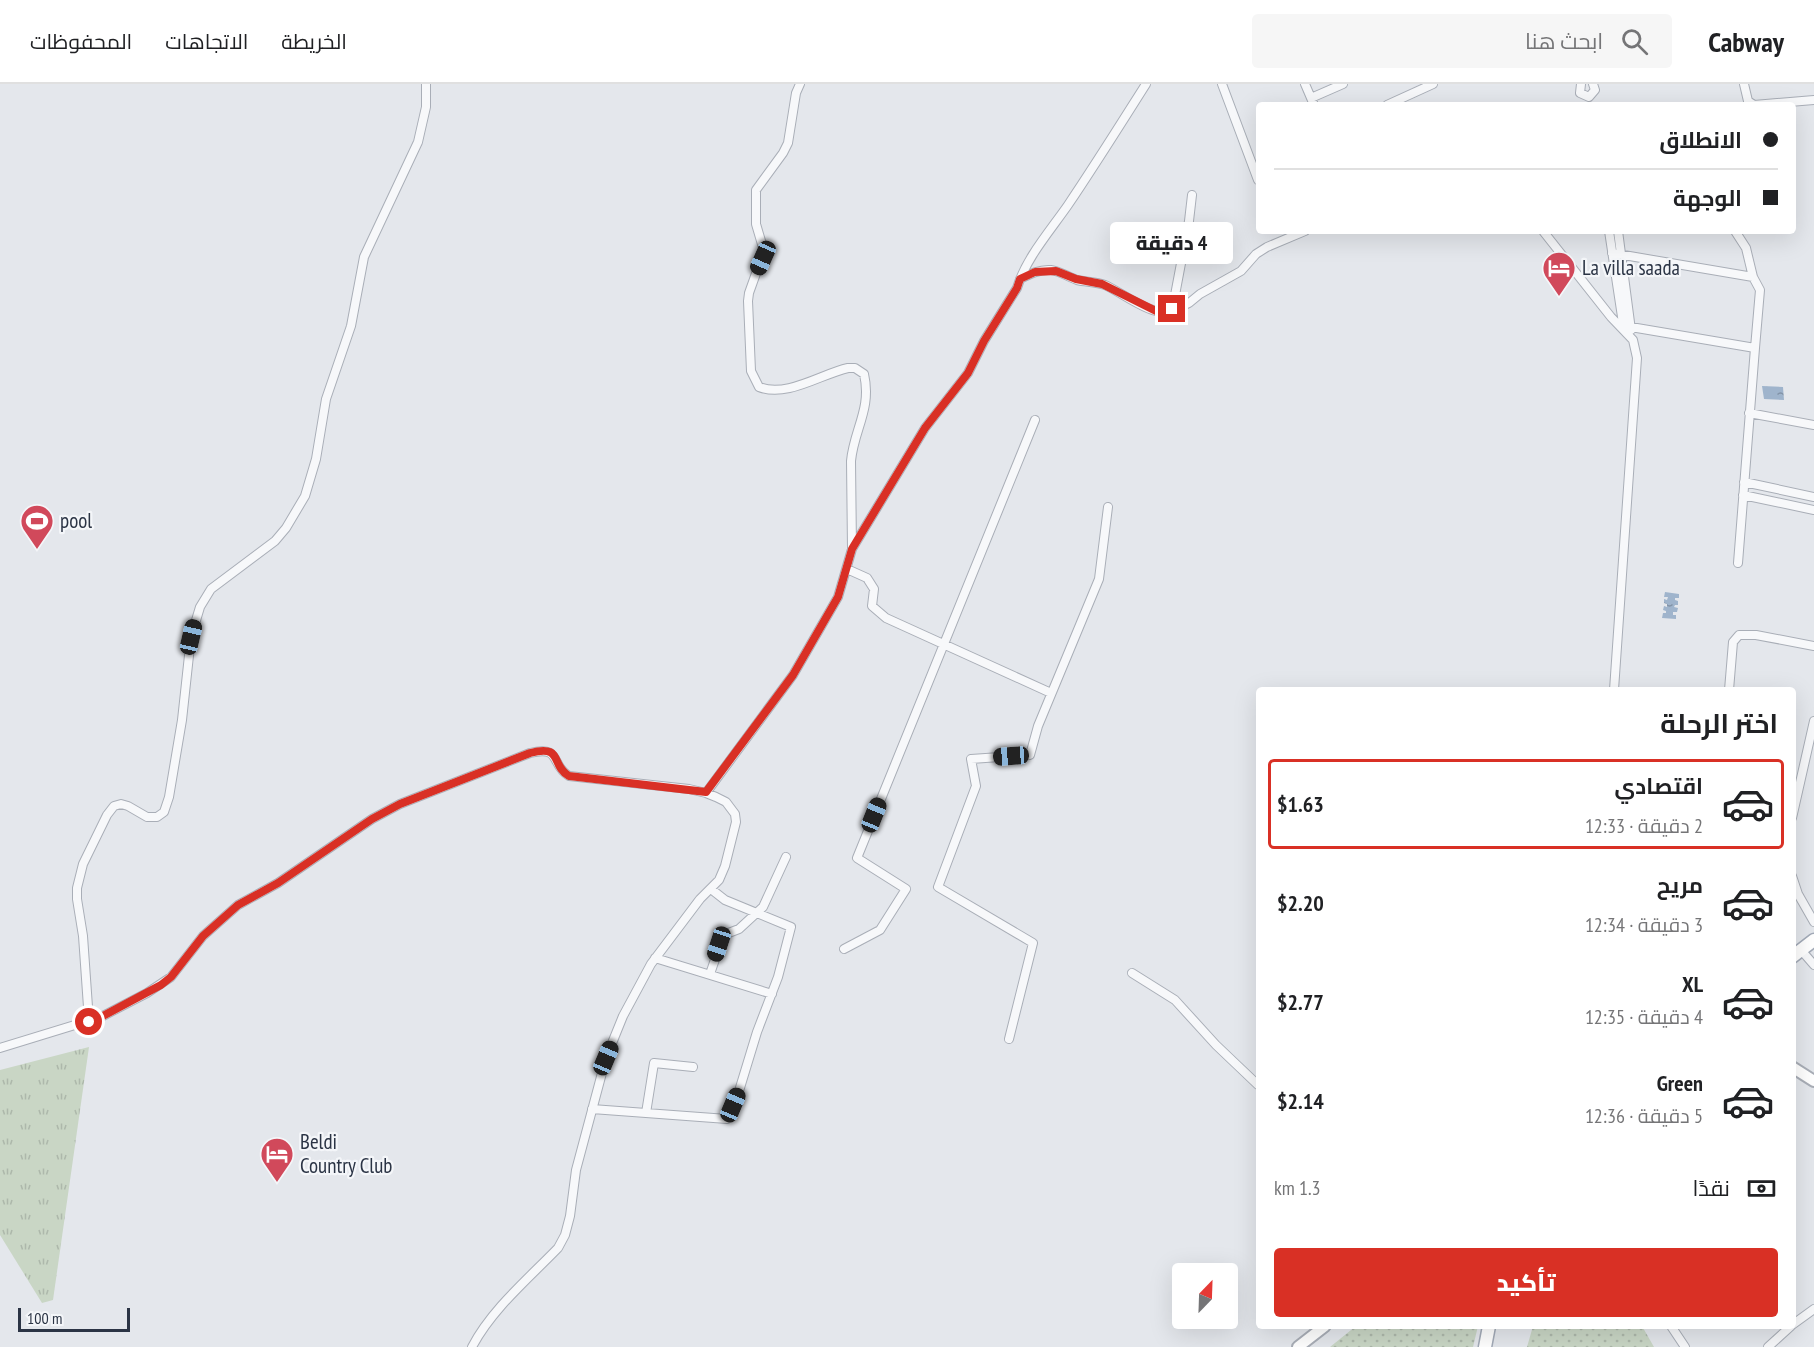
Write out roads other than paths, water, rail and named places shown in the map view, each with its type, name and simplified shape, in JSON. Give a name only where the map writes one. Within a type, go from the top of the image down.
[{"type":"main road","points":[[1797,954],[1814,940]]},
{"type":"main road","points":[[1796,1070],[1814,1081]]},
{"type":"main road","points":[[1298,1347],[1321,1329]]},
{"type":"main road","points":[[1485,1347],[1488,1329]]},
{"type":"street","points":[[89,1022],[83,936],[77,900],[77,888],[83,864],[107,815],[114,806],[121,804],[128,806],[147,818],[157,817],[164,812],[169,796],[182,720],[191,637],[200,607],[211,589],[259,554],[280,534],[296,513],[305,496],[316,459],[326,399],[351,326],[364,257],[418,142],[426,107],[426,84]]},
{"type":"street","points":[[706,792],[793,675],[830,613],[841,589],[852,549],[851,461],[852,447],[865,411],[864,374],[855,368],[848,368],[798,385],[775,390],[759,387],[751,371],[748,293],[764,251],[756,225],[756,190],[783,153],[788,142],[796,93],[800,84]]},
{"type":"street","points":[[852,549],[925,428],[968,373],[1034,254],[1105,150],[1146,84]]},
{"type":"street","points":[[1222,84],[1256,175]]},
{"type":"street","points":[[1305,84],[1312,102],[1343,84]]},
{"type":"street","points":[[1392,102],[1416,87],[1433,84]]},
{"type":"street","points":[[1581,84],[1579,91],[1592,92]]},
{"type":"street","points":[[1744,84],[1750,102]]},
{"type":"street","points":[[1790,102],[1814,100]]},
{"type":"street","points":[[1172,311],[1192,195]]},
{"type":"street","points":[[1020,279],[1035,272],[1056,271],[1076,279],[1102,284],[1158,312],[1168,313],[1189,303],[1240,271],[1256,254],[1267,247],[1298,234]]},
{"type":"street","points":[[1545,234],[1611,317],[1627,328],[1755,348]]},
{"type":"street","points":[[1609,234],[1627,328],[1634,340],[1637,358],[1614,687]]},
{"type":"street","points":[[1618,234],[1627,328]]},
{"type":"street","points":[[1737,234],[1746,248],[1753,277],[1760,291],[1738,563]]},
{"type":"street","points":[[1612,253],[1753,277]]},
{"type":"street","points":[[1749,413],[1814,425]]},
{"type":"street","points":[[844,949],[880,930],[906,889],[857,858],[1035,420]]},
{"type":"street","points":[[1744,482],[1814,496]]},
{"type":"street","points":[[1784,491],[1784,504]]},
{"type":"street","points":[[1743,495],[1814,510]]},
{"type":"street","points":[[1009,1039],[1033,943],[938,887],[976,786],[971,759],[1030,755],[1038,726],[1099,579],[1108,507]]},
{"type":"street","points":[[847,569],[867,578],[874,589],[872,606],[886,618],[1051,693]]},
{"type":"street","points":[[1729,687],[1733,642],[1738,635],[1756,635],[1814,646]]},
{"type":"street","points":[[1796,801],[1814,722]]},
{"type":"street","points":[[0,1048],[89,1022],[161,985],[171,977],[203,936],[238,905],[278,883],[372,819],[400,804],[530,753],[539,751],[552,753],[556,756],[560,768],[569,776],[706,792],[726,802],[732,808],[736,822],[725,866],[718,880],[699,900],[655,958],[638,985],[606,1058],[576,1170],[565,1236],[558,1248],[479,1332],[472,1347]]},
{"type":"street","points":[[710,974],[722,939],[726,934],[739,928],[764,907],[786,856]]},
{"type":"street","points":[[1796,888],[1814,922]]},
{"type":"street","points":[[592,1109],[726,1119],[739,1091],[757,1032],[772,994],[791,927],[725,900],[711,889]]},
{"type":"street","points":[[1797,954],[1814,965]]},
{"type":"street","points":[[655,958],[772,994]]},
{"type":"street","points":[[1132,973],[1175,1000],[1216,1045],[1256,1083]]},
{"type":"street","points":[[646,1113],[654,1063],[693,1067]]},
{"type":"street","points":[[1796,1322],[1814,1309]]},
{"type":"street","points":[[1673,1329],[1685,1347]]},
{"type":"street","points":[[1768,1347],[1788,1329]]},
{"type":"water","points":[[1762,386],[1783,387],[1784,400],[1764,399]]},
{"type":"water","points":[[1665,592],[1679,594],[1679,598],[1675,598],[1678,605],[1674,607],[1678,608],[1677,612],[1673,612],[1676,619],[1662,618],[1663,613],[1666,613],[1663,610],[1664,606],[1667,607],[1664,603],[1664,599],[1667,600],[1668,597],[1664,597]]},
{"type":"place","name":"La villa saada","points":[[1559,297]]},
{"type":"place","name":"pool","points":[[37,550]]},
{"type":"place","name":"Beldi Country Club","points":[[277,1183]]}]
